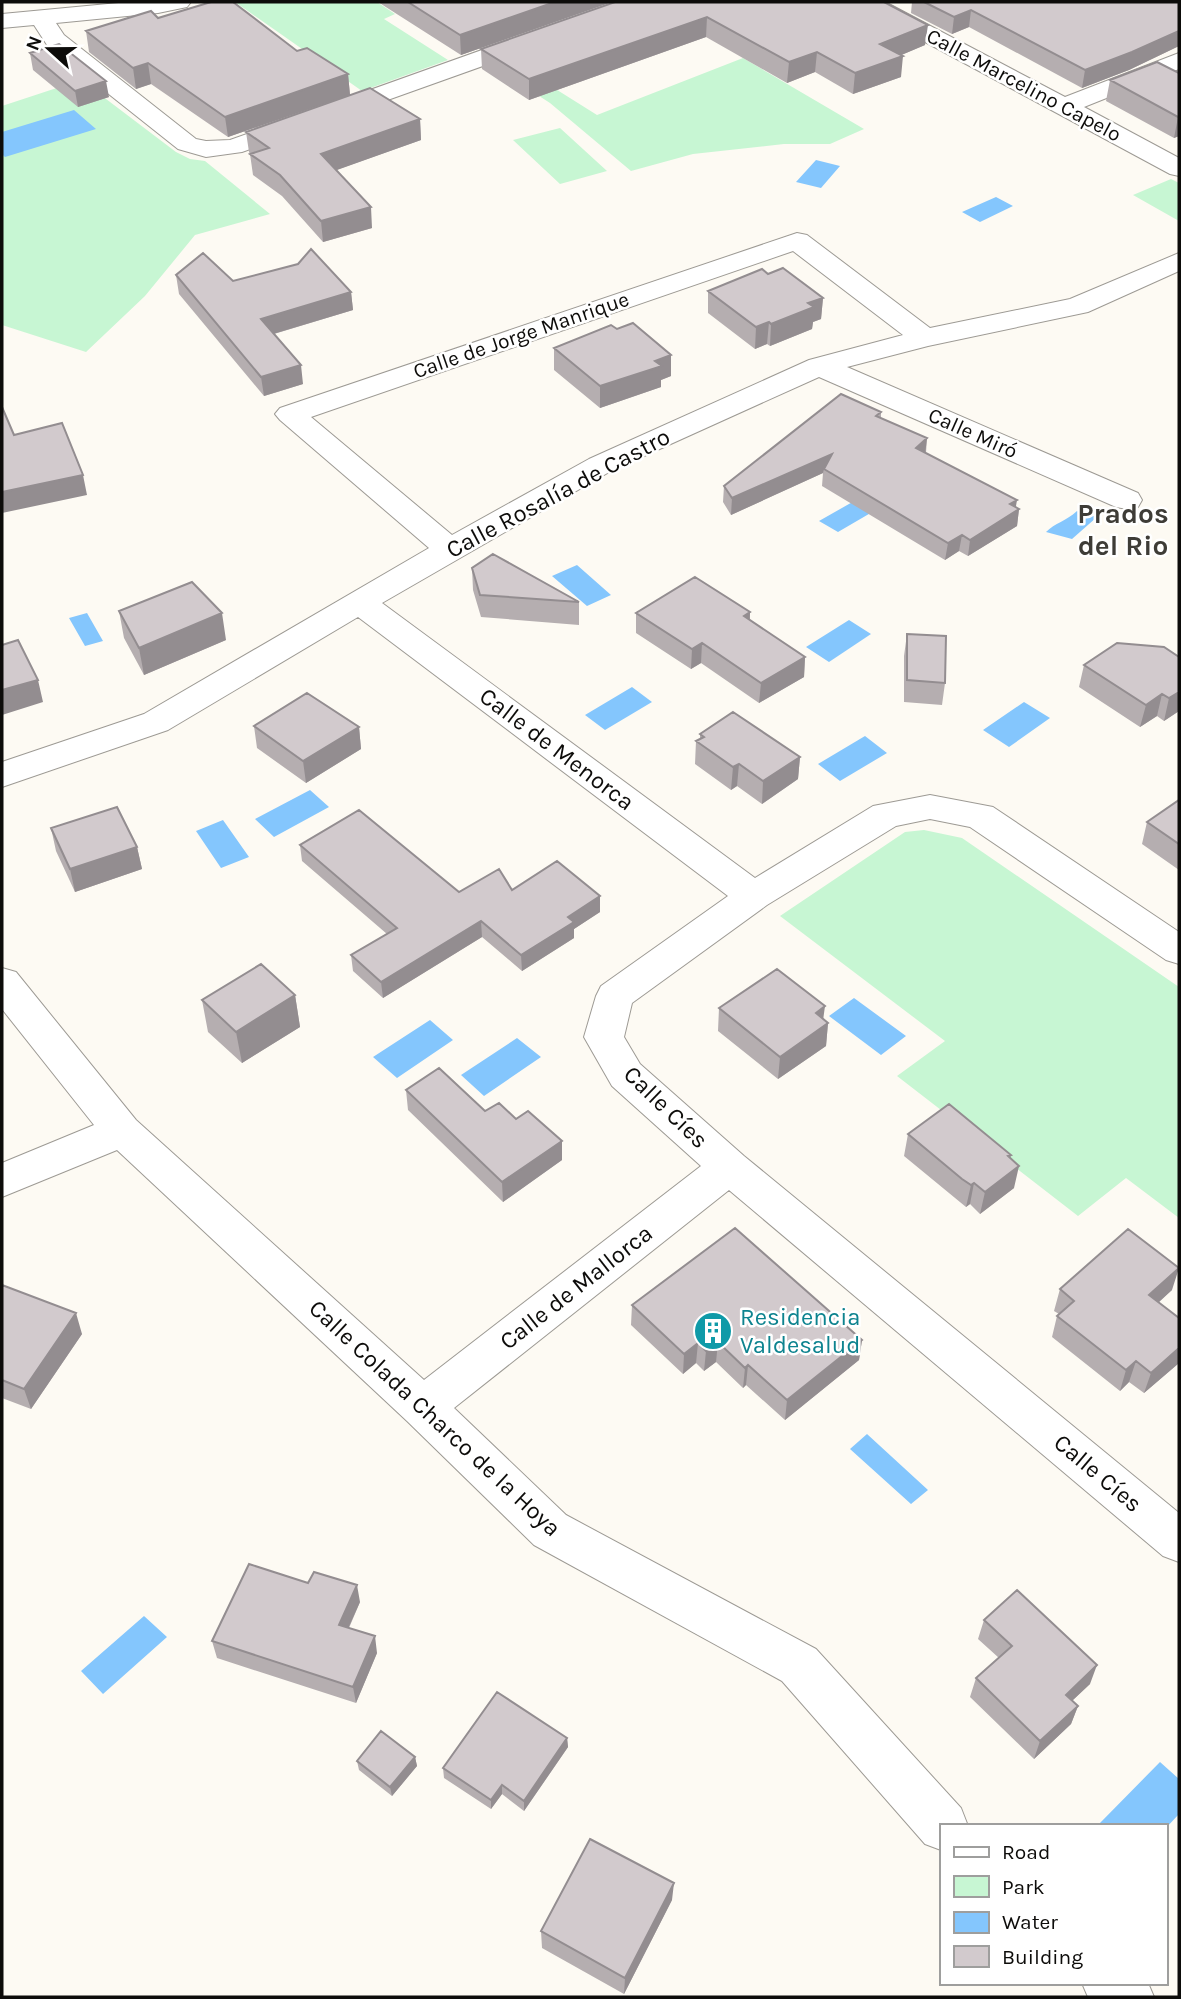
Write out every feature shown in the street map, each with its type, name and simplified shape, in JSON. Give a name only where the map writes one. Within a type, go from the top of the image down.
[{"type":"street","points":[[2,21],[179,2]]},
{"type":"street","name":"Calle Marcelino Capelo","points":[[868,2],[1179,168]]},
{"type":"street","points":[[41,17],[55,40],[187,144],[206,149],[233,146],[548,34]]},
{"type":"street","points":[[1066,106],[1179,60]]},
{"type":"street","name":"Calle de Jorge Manrique","points":[[450,549],[290,414],[797,241],[925,338]]},
{"type":"street","name":"Calle Rosalía de Castro","points":[[2,775],[156,722],[450,549],[600,465],[819,366],[925,338],[1078,306],[1179,261]]},
{"type":"street","name":"Calle Miró","points":[[819,366],[1127,500]]},
{"type":"street","name":"Calle de Menorca","points":[[361,603],[754,896]]},
{"type":"street","name":"Calle Cíes","points":[[1179,950],[981,816],[929,807],[886,816],[754,896],[615,996],[604,1037],[626,1075],[729,1167],[1179,1541]]},
{"type":"street","name":"Calle Colada Charco de la Hoya","points":[[2,982],[122,1131],[423,1407],[550,1530],[799,1665],[941,1824]]},
{"type":"street","points":[[2,1181],[122,1131]]},
{"type":"street","name":"Calle de Mallorca","points":[[423,1407],[729,1167]]},
{"type":"street","points":[[1112,1985],[1127,1997]]},
{"type":"green space","points":[[235,2],[377,2],[395,14],[384,19],[448,60],[362,91]]},
{"type":"green space","points":[[743,58],[864,129],[830,144],[784,144],[693,154],[631,171],[550,103],[494,67],[511,61],[597,115]]},
{"type":"green space","points":[[81,80],[176,152],[190,159],[205,161],[270,214],[195,235],[145,296],[86,352],[2,325],[2,106]]},
{"type":"green space","points":[[560,128],[607,171],[560,184],[513,140]]},
{"type":"green space","points":[[1171,179],[1179,183],[1179,221],[1133,195]]},
{"type":"green space","points":[[924,830],[962,838],[1179,987],[1179,1218],[1126,1178],[1078,1216],[897,1076],[945,1041],[780,916],[905,832]]},
{"type":"water","points":[[74,110],[96,129],[5,157],[2,154],[2,132]]},
{"type":"water","points":[[816,160],[840,166],[821,188],[796,182]]},
{"type":"water","points":[[996,197],[1013,206],[980,222],[962,212]]},
{"type":"water","points":[[856,500],[874,511],[838,532],[819,521]]},
{"type":"water","points":[[1077,511],[1097,517],[1072,539],[1046,532],[1053,526]]},
{"type":"water","points":[[577,565],[611,595],[587,606],[552,576]]},
{"type":"water","points":[[87,613],[103,641],[85,646],[69,618]]},
{"type":"water","points":[[849,620],[871,634],[829,662],[806,647]]},
{"type":"water","points":[[632,687],[652,702],[605,730],[585,715]]},
{"type":"water","points":[[1024,702],[1050,718],[1009,747],[983,730]]},
{"type":"water","points":[[865,736],[887,753],[840,781],[818,764]]},
{"type":"water","points":[[310,790],[329,807],[274,837],[255,819]]},
{"type":"water","points":[[223,820],[249,857],[221,868],[196,831]]},
{"type":"water","points":[[854,998],[906,1036],[881,1055],[829,1016]]},
{"type":"water","points":[[430,1020],[453,1040],[397,1078],[373,1057]]},
{"type":"water","points":[[517,1038],[541,1057],[484,1096],[461,1075]]},
{"type":"water","points":[[867,1434],[928,1490],[911,1504],[850,1449]]},
{"type":"water","points":[[144,1616],[167,1637],[103,1694],[81,1671]]},
{"type":"water","points":[[1160,1762],[1179,1779],[1179,1814],[1167,1827],[1167,1824],[1100,1823]]},
{"type":"building","points":[[211,2],[233,2],[297,51],[307,48],[348,74],[225,117],[148,63],[133,68],[86,31],[151,11],[158,18]]},
{"type":"building","points":[[408,2],[555,2],[460,35]]},
{"type":"building","points":[[615,2],[884,2],[928,25],[880,44],[903,56],[855,73],[817,52],[789,62],[707,17],[529,79],[481,49]]},
{"type":"building","points":[[924,2],[1179,2],[1179,31],[1085,70],[971,10],[954,17]]},
{"type":"building","points":[[59,44],[106,81],[75,91],[30,53]]},
{"type":"building","points":[[1157,62],[1179,73],[1179,117],[1110,80]]},
{"type":"building","points":[[370,88],[420,119],[321,154],[371,207],[321,221],[280,175],[250,154],[269,148],[246,132]]},
{"type":"building","points":[[311,249],[351,292],[261,319],[301,365],[261,377],[176,275],[203,253],[233,281],[298,264]]},
{"type":"building","points":[[783,268],[823,298],[808,303],[814,307],[771,324],[769,322],[756,327],[708,291],[762,269],[768,274]]},
{"type":"building","points":[[633,323],[671,355],[655,361],[662,366],[600,386],[554,348],[611,325],[617,329]]},
{"type":"building","points":[[841,394],[881,412],[876,416],[927,438],[916,448],[1017,500],[1010,504],[1019,509],[970,540],[962,535],[948,543],[824,469],[832,454],[732,498],[724,486]]},
{"type":"building","points":[[2,407],[14,435],[62,423],[83,475],[2,492]]},
{"type":"building","points":[[493,554],[579,602],[480,595],[472,568]]},
{"type":"building","points":[[695,577],[750,612],[744,616],[805,657],[761,683],[702,643],[692,649],[636,613]]},
{"type":"building","points":[[192,582],[222,613],[139,648],[119,611]]},
{"type":"building","points":[[907,634],[946,636],[945,683],[907,680]]},
{"type":"building","points":[[18,640],[38,680],[2,690],[2,645]]},
{"type":"building","points":[[1117,643],[1164,647],[1179,657],[1179,692],[1169,698],[1162,694],[1146,705],[1084,665]]},
{"type":"building","points":[[307,693],[359,727],[303,761],[254,726]]},
{"type":"building","points":[[733,712],[800,757],[763,781],[739,764],[733,767],[696,741],[704,737],[700,734]]},
{"type":"building","points":[[1179,800],[1179,844],[1147,822]]},
{"type":"building","points":[[117,807],[137,847],[70,869],[51,828]]},
{"type":"building","points":[[359,810],[459,892],[499,869],[512,890],[557,861],[600,896],[568,917],[574,922],[521,955],[481,921],[381,982],[351,955],[397,928],[300,845]]},
{"type":"building","points":[[261,964],[295,995],[236,1032],[202,1000]]},
{"type":"building","points":[[777,969],[825,1006],[816,1013],[828,1023],[780,1057],[719,1008]]},
{"type":"building","points":[[439,1068],[485,1111],[499,1103],[516,1119],[528,1111],[562,1141],[502,1182],[406,1090]]},
{"type":"building","points":[[949,1104],[1011,1155],[1008,1156],[1019,1166],[985,1192],[974,1183],[971,1185],[962,1179],[908,1134]]},
{"type":"building","name":"Residencia Valdesalud","points":[[735,1228],[862,1340],[787,1400],[748,1365],[745,1368],[718,1342],[706,1351],[698,1343],[684,1354],[632,1305]]},
{"type":"building","points":[[1128,1229],[1179,1268],[1149,1295],[1179,1318],[1179,1348],[1151,1373],[1136,1361],[1126,1370],[1057,1316],[1074,1301],[1060,1289]]},
{"type":"building","points":[[2,1285],[76,1313],[24,1389],[2,1380]]},
{"type":"building","points":[[249,1564],[308,1583],[314,1572],[357,1585],[339,1625],[375,1636],[353,1687],[212,1641]]},
{"type":"building","points":[[1017,1590],[1097,1665],[1066,1695],[1078,1706],[1040,1741],[976,1678],[1012,1646],[984,1620]]},
{"type":"building","points":[[497,1692],[567,1738],[524,1801],[502,1785],[491,1800],[443,1768]]},
{"type":"building","points":[[381,1731],[415,1757],[390,1787],[357,1761]]},
{"type":"building","points":[[590,1839],[674,1883],[625,1978],[541,1931]]},
{"type":"place","name":"Residencia Valdesalud","points":[[713,1331]]},
{"type":"district","name":"Prados del Rio","points":[[1123,529]]}]
